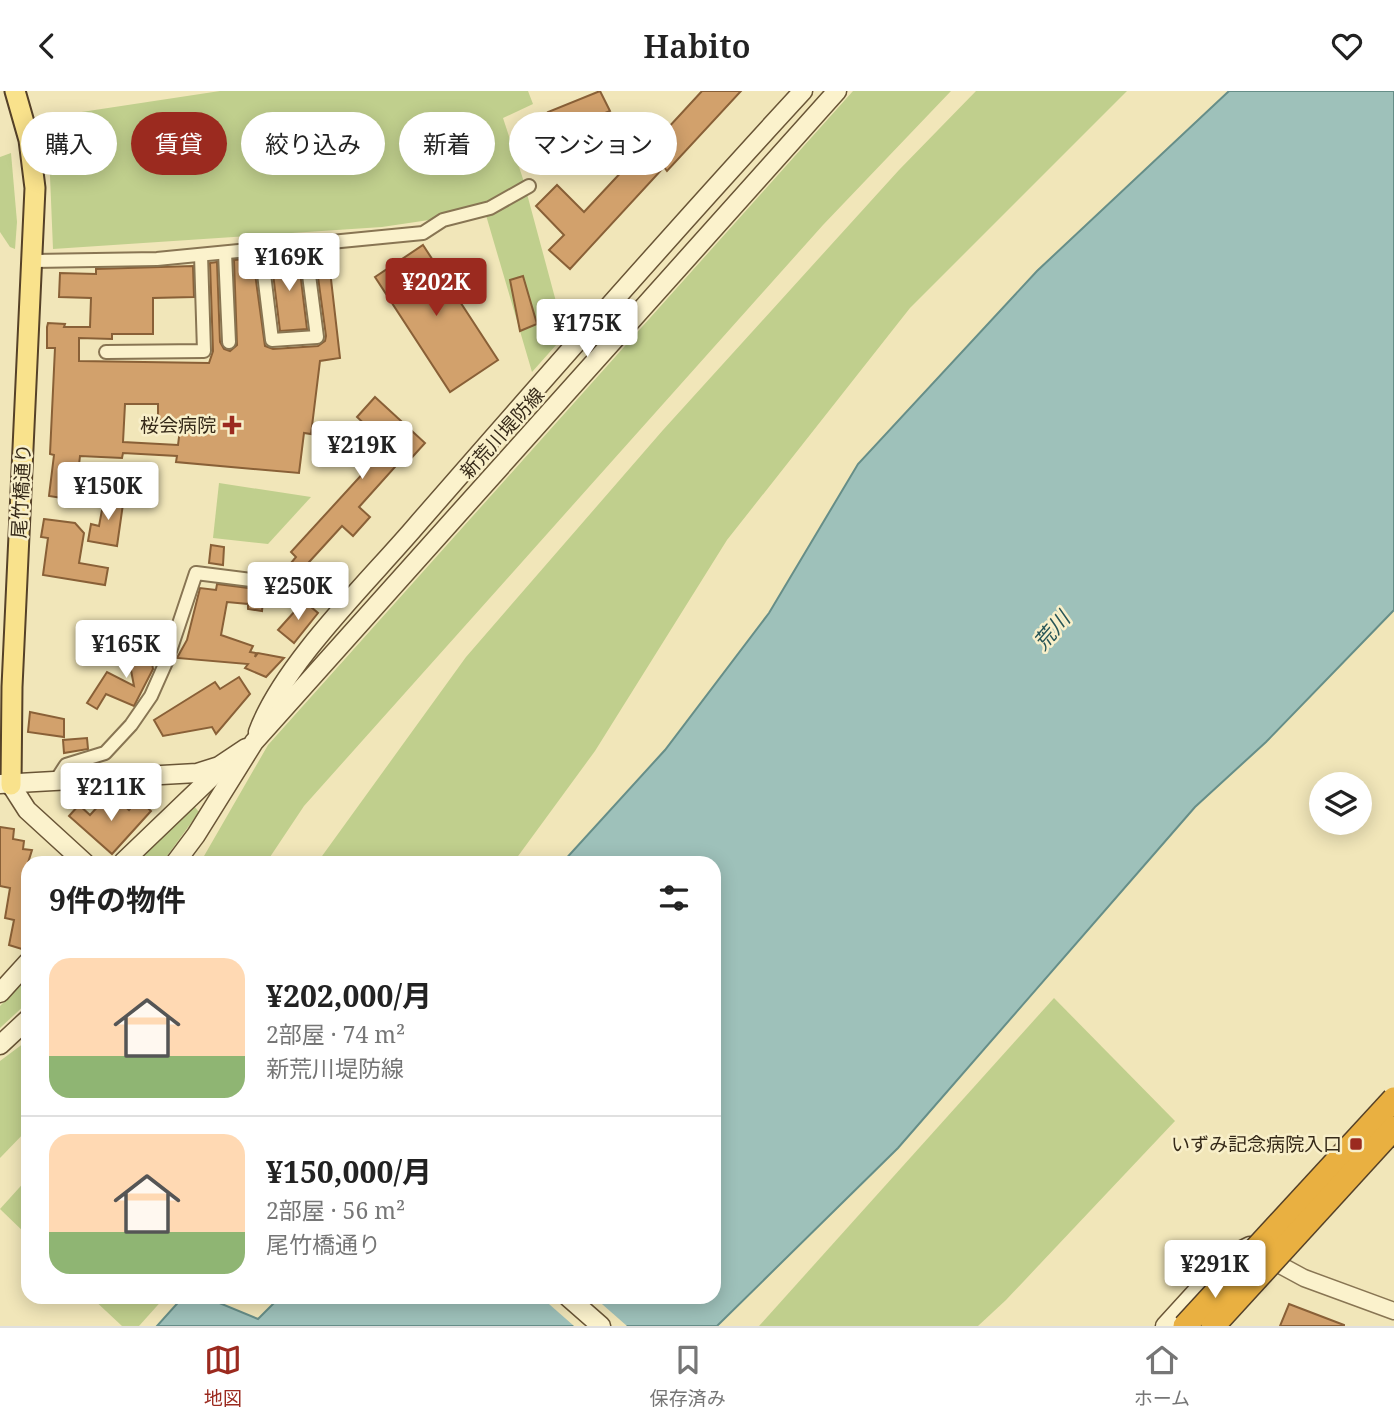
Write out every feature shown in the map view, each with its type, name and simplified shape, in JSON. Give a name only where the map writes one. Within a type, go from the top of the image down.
[{"type":"highway","points":[[1185,1326],[1394,1098]]},
{"type":"highway","points":[[1213,1326],[1394,1129]]},
{"type":"main road","name":"尾竹橋通り","points":[[6,784],[34,261],[35,188],[15,91]]},
{"type":"main road","name":"新荒川堤防線","points":[[254,742],[267,707],[346,606],[562,358],[803,91]]},
{"type":"main road","name":"新荒川堤防線","points":[[180,856],[254,742],[837,91]]},
{"type":"main road","points":[[129,856],[231,760],[254,742]]},
{"type":"main road","points":[[6,784],[197,772],[231,760]]},
{"type":"main road","points":[[6,784],[27,810],[77,856]]},
{"type":"main road","points":[[0,993],[21,970]]},
{"type":"main road","points":[[0,1045],[21,1026]]},
{"type":"main road","points":[[1198,1326],[1394,1112]]},
{"type":"main road","points":[[1225,1326],[1394,1142]]},
{"type":"main road","points":[[1165,1326],[1233,1253],[1250,1246],[1264,1252],[1280,1265]]},
{"type":"main road","points":[[576,1304],[601,1326]]},
{"type":"street","points":[[34,261],[201,255],[423,233],[443,220],[490,208],[529,186]]},
{"type":"street","points":[[261,249],[272,340],[317,337],[306,244]]},
{"type":"street","points":[[225,253],[229,342]]},
{"type":"street","points":[[106,352],[204,351],[201,255]]},
{"type":"street","points":[[55,782],[66,765],[105,754],[151,696],[167,660],[196,573],[291,585],[346,606]]},
{"type":"street","points":[[1280,1265],[1304,1279],[1394,1311]]},
{"type":"green space","points":[[220,91],[528,91],[533,104],[516,112],[509,112],[509,115],[503,118],[509,136],[509,175],[522,175],[565,335],[532,372],[483,205],[429,220],[382,227],[53,249],[50,175],[117,175],[117,112],[82,112]]},
{"type":"green space","points":[[853,91],[951,91],[823,225],[304,806],[271,856],[204,856],[268,745]]},
{"type":"green space","points":[[976,91],[1127,91],[910,308],[727,540],[595,751],[518,856],[322,856],[466,657],[663,430],[899,170]]},
{"type":"green space","points":[[11,153],[17,222],[15,249],[10,247],[0,232],[0,157]]},
{"type":"green space","points":[[219,483],[311,497],[268,544],[213,538]]},
{"type":"green space","points":[[194,806],[199,812],[167,856],[139,856]]},
{"type":"green space","points":[[21,984],[21,1008],[0,1028],[0,1006]]},
{"type":"green space","points":[[1054,998],[1175,1121],[1006,1300],[978,1326],[759,1326]]},
{"type":"green space","points":[[21,1045],[21,1136],[0,1158],[0,1061]]},
{"type":"green space","points":[[21,1186],[21,1229],[0,1209]]},
{"type":"green space","points":[[98,1304],[159,1304],[139,1326],[122,1326]]},
{"type":"water","name":"荒川","points":[[1229,91],[1394,91],[1394,610],[1266,742],[1195,807],[898,1148],[717,1326],[157,1326],[177,1304],[222,1304],[258,1319],[273,1304],[721,1304],[721,856],[568,856],[665,750],[769,613],[858,464],[1037,271]]},
{"type":"pier","points":[[549,1304],[602,1304],[627,1326],[574,1326]]},
{"type":"building","points":[[600,91],[610,111],[608,112],[548,112]]},
{"type":"building","points":[[702,91],[741,91],[677,160],[677,118]]},
{"type":"building","points":[[619,175],[657,175],[570,269],[549,250],[564,235],[536,206],[557,185],[584,212]]},
{"type":"building","points":[[423,245],[498,360],[450,392],[375,277]]},
{"type":"building","points":[[328,253],[340,358],[320,361],[311,434],[304,433],[299,473],[176,462],[177,456],[123,453],[122,458],[80,456],[75,500],[49,496],[54,455],[50,454],[55,348],[47,348],[47,327],[48,323],[65,324],[64,327],[90,327],[91,298],[59,297],[60,273],[96,274],[96,269],[193,266],[194,297],[153,298],[153,334],[112,334],[112,339],[79,338],[79,361],[209,363],[213,351],[210,263],[217,262],[220,342],[224,349],[230,351],[237,345],[234,260],[245,259],[253,259],[265,346],[273,349],[318,346],[325,341],[326,336],[315,255]],"holes":[[[125,404],[158,404],[158,420],[181,421],[178,445],[123,442]]]},
{"type":"building","points":[[298,255],[307,329],[280,331],[271,257]]},
{"type":"building","points":[[523,276],[537,324],[520,331],[510,280]]},
{"type":"building","points":[[375,397],[425,443],[407,463],[402,459],[359,507],[370,517],[353,536],[342,526],[300,572],[291,563],[296,557],[291,552],[388,446],[357,417]]},
{"type":"building","points":[[105,494],[124,497],[117,546],[88,541],[91,524],[99,526]]},
{"type":"building","points":[[44,519],[75,523],[84,533],[79,563],[108,568],[105,585],[43,575],[48,538],[41,537]]},
{"type":"building","points":[[211,545],[224,547],[223,565],[209,563]]},
{"type":"building","points":[[217,584],[264,590],[262,611],[248,609],[248,604],[227,602],[221,635],[253,646],[250,652],[256,653],[255,657],[258,653],[284,658],[266,677],[245,668],[248,664],[177,658],[187,640],[200,588],[216,590]]},
{"type":"building","points":[[304,601],[318,613],[294,643],[278,630]]},
{"type":"building","points":[[149,645],[153,669],[134,706],[106,694],[97,709],[87,703],[107,672],[134,686],[127,649]]},
{"type":"building","points":[[239,677],[250,694],[216,734],[212,727],[163,736],[154,720],[215,682],[220,689]]},
{"type":"building","points":[[30,712],[64,719],[64,737],[28,732]]},
{"type":"building","points":[[87,738],[88,749],[64,753],[63,740]]},
{"type":"building","points":[[138,799],[151,811],[112,854],[69,816],[79,805],[90,815],[102,802],[112,811],[120,802],[129,810]]},
{"type":"building","points":[[0,827],[14,829],[13,839],[24,841],[23,849],[32,850],[30,856],[21,856],[21,949],[9,945],[14,920],[5,918],[10,888],[0,886]]},
{"type":"building","points":[[1289,1304],[1344,1325],[1344,1326],[1280,1326]]},
{"type":"place","name":"桜会病院","points":[[232,425]]},
{"type":"place","name":"いずみ記念病院入口","points":[[1356,1144]]}]
